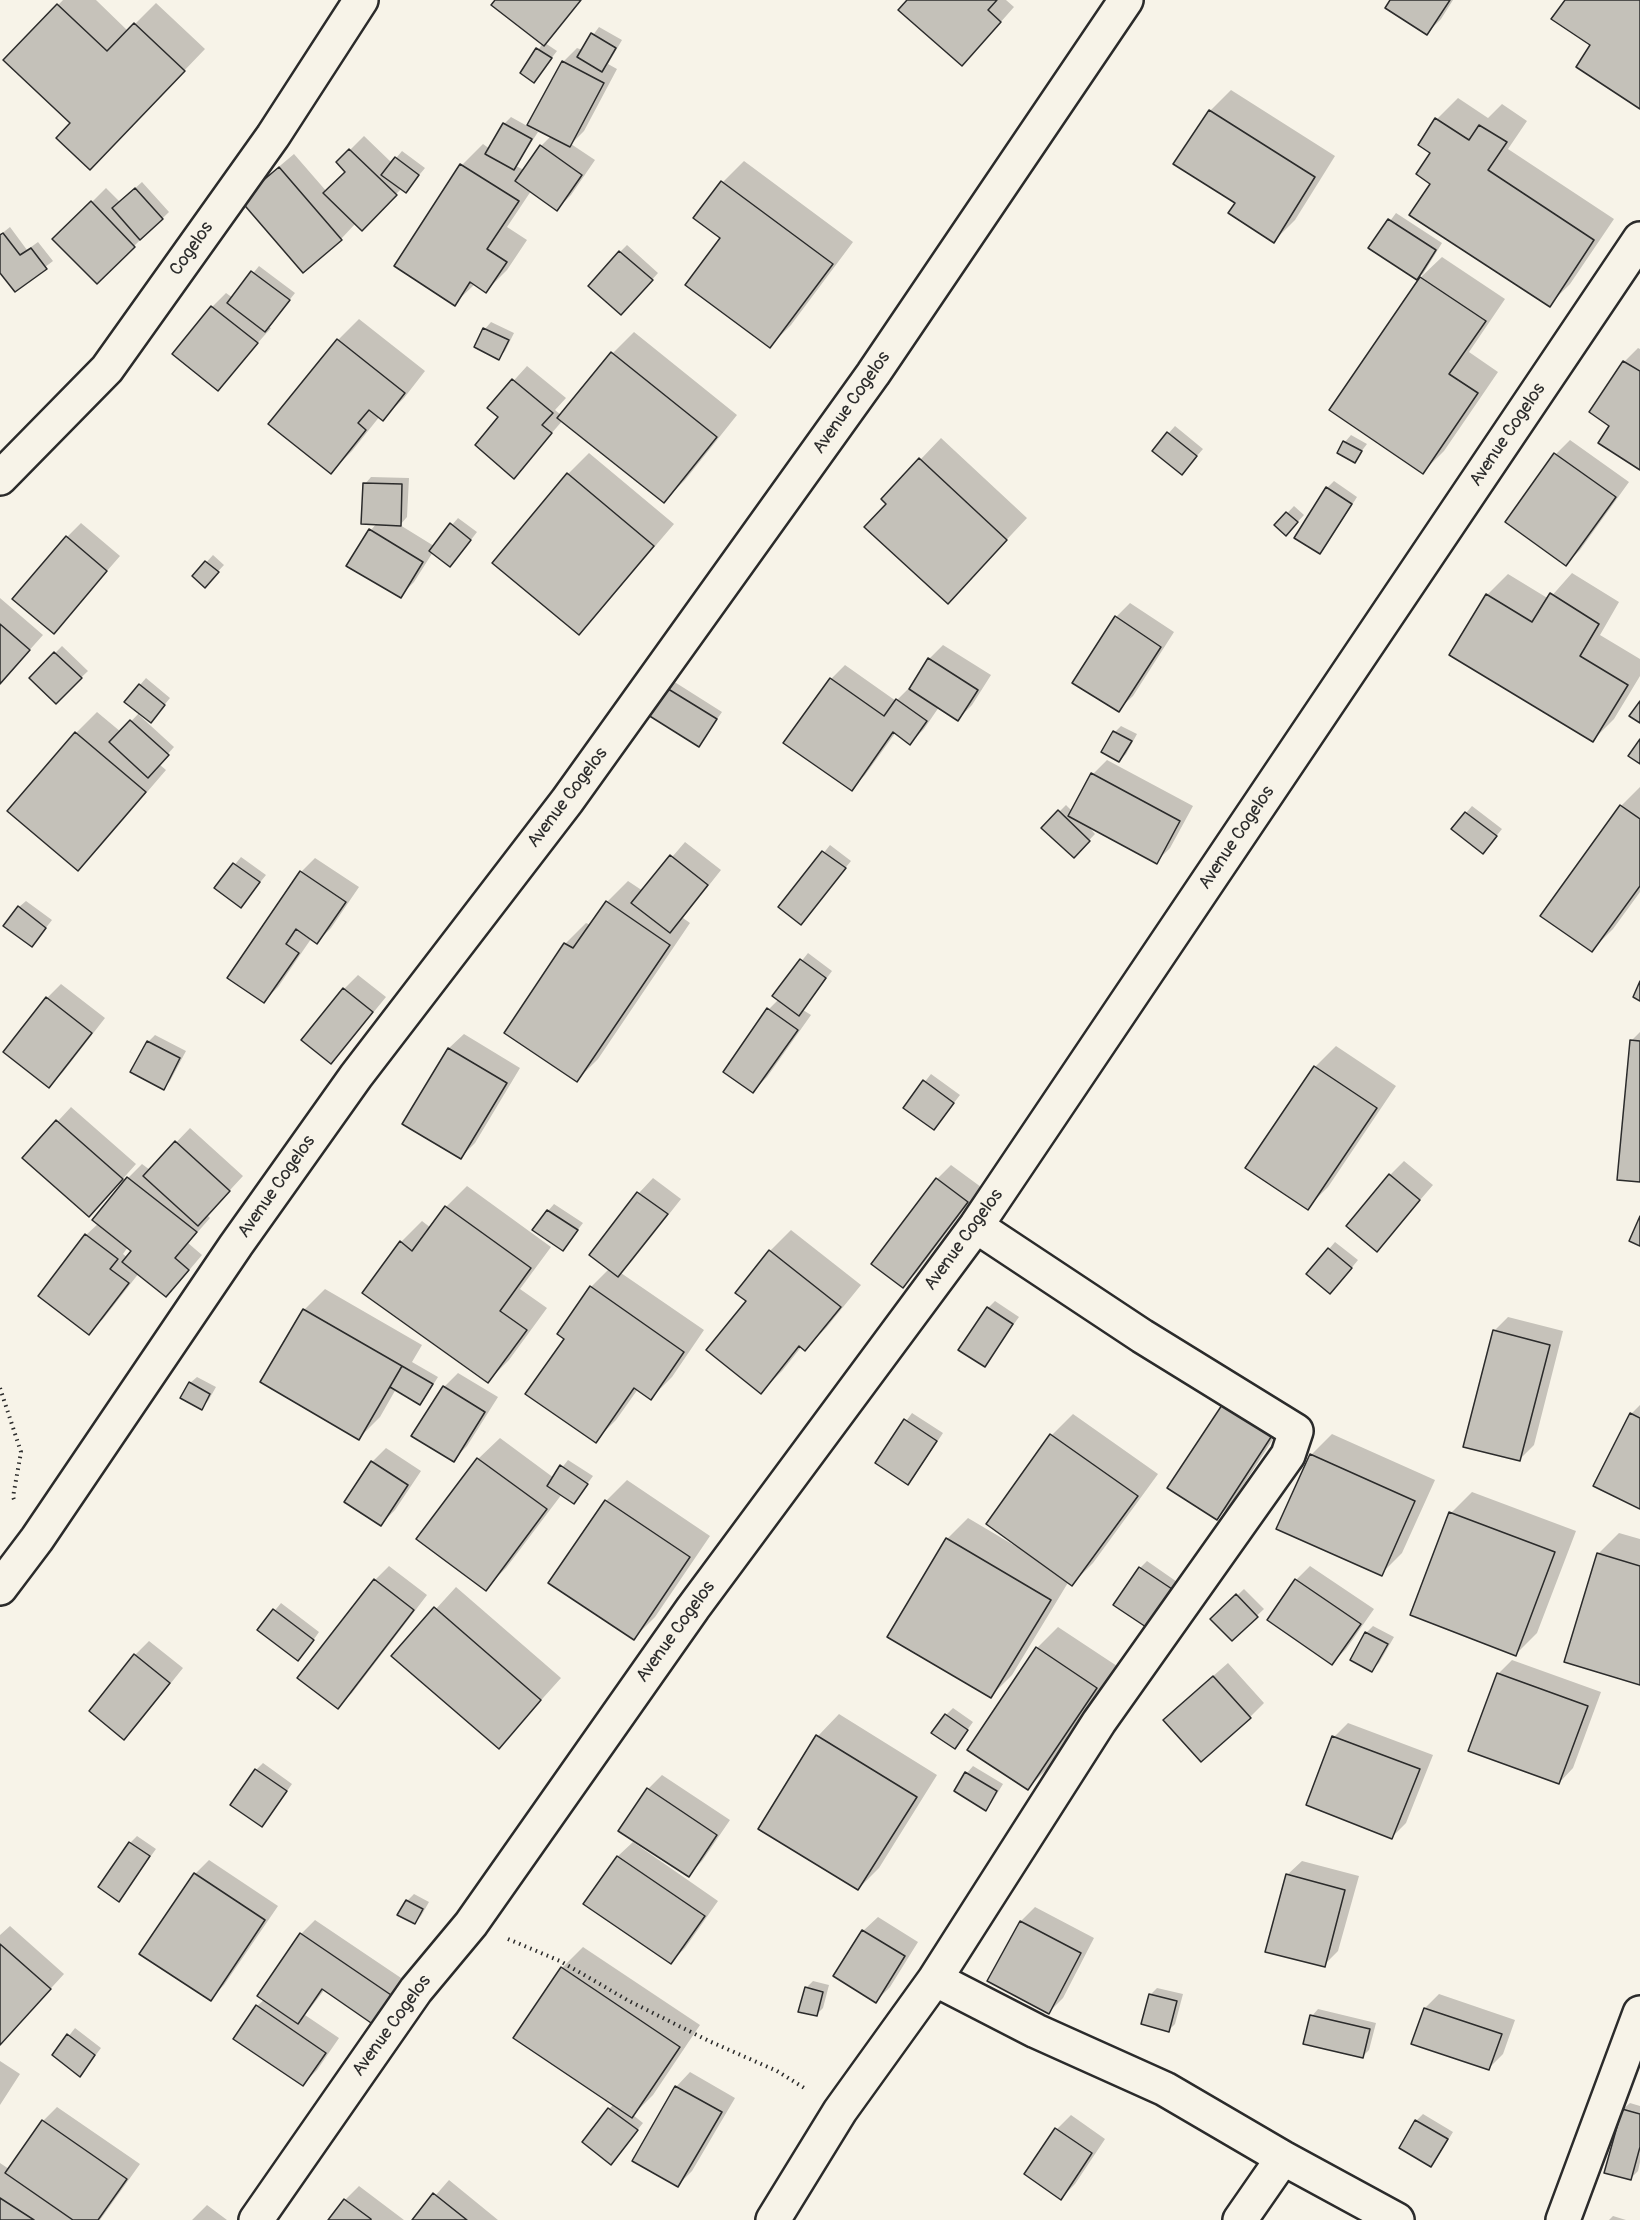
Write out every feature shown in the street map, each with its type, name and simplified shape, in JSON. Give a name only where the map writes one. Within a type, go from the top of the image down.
[{"type":"street","name":"Cogelos","points":[[0,478],[107,369],[273,136],[361,0]]},
{"type":"street","name":"Avenue Cogelos","points":[[0,1588],[37,1539],[236,1245],[356,1076],[567,801],[873,374],[1126,0]]},
{"type":"street","name":"Avenue Cogelos","points":[[256,2220],[416,1990],[471,1924],[693,1608],[976,1226],[1640,239]]},
{"type":"street","points":[[773,2220],[840,2111],[936,1979],[1099,1722],[1288,1455],[1296,1431],[1132,1329],[976,1226]]},
{"type":"street","points":[[936,1979],[1036,2031],[1165,2089],[1283,2158],[1397,2220]]},
{"type":"street","points":[[1563,2220],[1640,2013]]},
{"type":"street","points":[[1240,2220],[1283,2158]]},
{"type":"path","points":[[0,1388],[21,1452],[13,1497],[26,1526],[37,1539]]},
{"type":"path","points":[[471,1924],[560,1961],[629,2001],[709,2041],[777,2071],[840,2111]]},
{"type":"building","points":[[495,0],[581,0],[544,46],[491,5]]},
{"type":"building","points":[[907,0],[997,0],[988,10],[1001,22],[962,66],[898,10]]},
{"type":"building","points":[[1390,0],[1450,0],[1427,35],[1385,8]]},
{"type":"building","points":[[1565,0],[1640,0],[1640,109],[1576,67],[1590,45],[1551,19]]},
{"type":"building","points":[[57,4],[107,51],[134,23],[185,71],[90,170],[56,138],[70,123],[3,60]]},
{"type":"building","points":[[591,33],[616,48],[602,72],[577,57]]},
{"type":"building","points":[[536,48],[552,58],[534,83],[520,73]]},
{"type":"building","points":[[562,61],[604,83],[570,147],[527,125]]},
{"type":"building","points":[[1209,110],[1315,177],[1274,243],[1228,213],[1235,203],[1173,164]]},
{"type":"building","points":[[1435,118],[1469,140],[1479,125],[1507,142],[1488,170],[1594,240],[1550,307],[1409,215],[1430,184],[1416,174],[1430,153],[1418,145]]},
{"type":"building","points":[[503,123],[532,139],[514,170],[485,154]]},
{"type":"building","points":[[540,145],[582,175],[557,211],[515,181]]},
{"type":"building","points":[[349,149],[397,195],[362,231],[323,193],[345,172],[336,162]]},
{"type":"building","points":[[395,157],[419,175],[406,193],[381,175]]},
{"type":"building","points":[[460,164],[519,201],[487,249],[507,262],[486,293],[470,282],[455,306],[394,266]]},
{"type":"building","points":[[279,167],[342,240],[303,273],[240,200]]},
{"type":"building","points":[[721,181],[833,264],[770,348],[685,285],[720,238],[693,218]]},
{"type":"building","points":[[135,188],[163,219],[140,240],[112,208]]},
{"type":"building","points":[[91,201],[135,247],[97,284],[52,239]]},
{"type":"building","points":[[1388,219],[1436,250],[1417,280],[1368,248]]},
{"type":"building","points":[[3,233],[20,255],[31,248],[47,269],[15,292],[0,273],[0,235]]},
{"type":"building","points":[[619,251],[653,280],[621,315],[588,286]]},
{"type":"building","points":[[251,271],[290,300],[265,332],[227,303]]},
{"type":"building","points":[[1420,277],[1486,321],[1449,374],[1478,393],[1423,474],[1329,410]]},
{"type":"building","points":[[211,306],[258,343],[218,391],[172,354]]},
{"type":"building","points":[[483,328],[509,340],[499,360],[474,347]]},
{"type":"building","points":[[337,339],[405,393],[383,421],[369,410],[358,423],[366,430],[331,474],[268,424]]},
{"type":"building","points":[[611,352],[717,437],[664,503],[557,418]]},
{"type":"building","points":[[1623,361],[1640,371],[1640,470],[1598,443],[1609,426],[1589,412]]},
{"type":"building","points":[[512,379],[553,413],[542,425],[552,433],[514,479],[475,445],[498,417],[487,408]]},
{"type":"building","points":[[1167,432],[1197,456],[1182,475],[1152,451]]},
{"type":"building","points":[[1343,441],[1362,451],[1355,463],[1337,453]]},
{"type":"building","points":[[1554,453],[1616,497],[1566,566],[1505,522]]},
{"type":"building","points":[[919,458],[1007,540],[948,604],[864,527],[886,504],[881,499]]},
{"type":"building","points":[[567,473],[654,546],[579,635],[492,563]]},
{"type":"building","points":[[363,483],[402,484],[401,526],[361,524]]},
{"type":"building","points":[[1326,487],[1352,504],[1320,554],[1294,538]]},
{"type":"building","points":[[1286,512],[1298,522],[1286,536],[1274,525]]},
{"type":"building","points":[[450,523],[471,540],[450,567],[429,551]]},
{"type":"building","points":[[369,529],[423,562],[401,598],[346,566]]},
{"type":"building","points":[[66,536],[107,571],[54,634],[12,599]]},
{"type":"building","points":[[205,561],[219,572],[205,588],[192,576]]},
{"type":"building","points":[[1550,593],[1599,624],[1580,656],[1628,685],[1593,742],[1449,655],[1486,594],[1532,622]]},
{"type":"building","points":[[1115,616],[1161,647],[1119,712],[1072,683]]},
{"type":"building","points":[[0,624],[30,650],[0,684]]},
{"type":"building","points":[[54,652],[82,678],[56,704],[29,678]]},
{"type":"building","points":[[928,658],[978,690],[958,721],[909,689]]},
{"type":"building","points":[[830,678],[884,716],[896,699],[927,721],[910,745],[893,732],[852,791],[783,743]]},
{"type":"building","points":[[139,684],[165,705],[151,723],[124,702]]},
{"type":"building","points":[[665,687],[717,719],[699,747],[648,715]]},
{"type":"building","points":[[1640,701],[1640,723],[1629,716]]},
{"type":"building","points":[[130,720],[169,755],[148,778],[109,742]]},
{"type":"building","points":[[1113,731],[1132,741],[1119,762],[1101,752]]},
{"type":"building","points":[[75,732],[146,792],[78,871],[7,811]]},
{"type":"building","points":[[1640,739],[1640,764],[1628,756]]},
{"type":"building","points":[[1091,773],[1180,821],[1157,864],[1068,816]]},
{"type":"building","points":[[1620,805],[1640,819],[1640,886],[1592,952],[1540,916]]},
{"type":"building","points":[[1058,810],[1090,841],[1074,858],[1041,828]]},
{"type":"building","points":[[1465,812],[1497,836],[1483,854],[1451,829]]},
{"type":"building","points":[[822,851],[846,868],[801,925],[778,907]]},
{"type":"building","points":[[670,855],[708,885],[670,933],[631,903]]},
{"type":"building","points":[[233,863],[260,882],[241,908],[214,888]]},
{"type":"building","points":[[300,871],[346,902],[317,944],[296,929],[286,944],[299,953],[264,1003],[227,978]]},
{"type":"building","points":[[606,901],[670,945],[577,1082],[504,1033],[564,943],[573,948]]},
{"type":"building","points":[[18,906],[46,928],[32,947],[3,926]]},
{"type":"building","points":[[800,959],[826,978],[799,1016],[772,996]]},
{"type":"building","points":[[1640,981],[1640,1001],[1633,997]]},
{"type":"building","points":[[343,988],[373,1012],[331,1064],[301,1040]]},
{"type":"building","points":[[46,997],[92,1033],[49,1088],[3,1052]]},
{"type":"building","points":[[767,1008],[798,1030],[753,1093],[723,1072]]},
{"type":"building","points":[[1630,1040],[1640,1041],[1640,1182],[1617,1180]]},
{"type":"building","points":[[147,1041],[180,1058],[164,1090],[130,1072]]},
{"type":"building","points":[[448,1048],[507,1083],[461,1159],[402,1124]]},
{"type":"building","points":[[1314,1066],[1377,1108],[1308,1210],[1245,1168]]},
{"type":"building","points":[[923,1080],[954,1103],[934,1130],[903,1108]]},
{"type":"building","points":[[56,1120],[123,1179],[89,1217],[22,1158]]},
{"type":"building","points":[[175,1141],[230,1191],[198,1226],[143,1176]]},
{"type":"building","points":[[1389,1174],[1420,1200],[1377,1252],[1346,1226]]},
{"type":"building","points":[[127,1177],[197,1232],[175,1258],[189,1270],[166,1297],[122,1262],[131,1251],[92,1220]]},
{"type":"building","points":[[936,1178],[968,1202],[903,1288],[871,1264]]},
{"type":"building","points":[[637,1192],[668,1214],[618,1277],[589,1255]]},
{"type":"building","points":[[445,1206],[531,1268],[500,1311],[527,1330],[488,1383],[362,1293],[400,1241],[412,1251]]},
{"type":"building","points":[[547,1210],[578,1230],[563,1251],[532,1230]]},
{"type":"building","points":[[1640,1216],[1640,1246],[1629,1241]]},
{"type":"building","points":[[85,1234],[118,1259],[110,1269],[129,1283],[89,1335],[38,1296]]},
{"type":"building","points":[[1328,1248],[1352,1268],[1330,1294],[1306,1274]]},
{"type":"building","points":[[769,1250],[841,1307],[805,1351],[799,1346],[761,1394],[706,1350],[746,1301],[735,1293]]},
{"type":"building","points":[[590,1286],[684,1352],[651,1400],[634,1388],[596,1443],[525,1394],[564,1339],[557,1334]]},
{"type":"building","points":[[987,1307],[1013,1324],[985,1367],[958,1350]]},
{"type":"building","points":[[303,1309],[402,1366],[359,1440],[260,1382]]},
{"type":"building","points":[[1493,1330],[1550,1345],[1520,1461],[1463,1447]]},
{"type":"building","points":[[402,1366],[433,1384],[420,1405],[390,1387]]},
{"type":"building","points":[[189,1382],[210,1394],[202,1410],[180,1398]]},
{"type":"building","points":[[443,1386],[485,1412],[454,1462],[411,1436]]},
{"type":"building","points":[[1224,1402],[1273,1434],[1217,1520],[1167,1488]]},
{"type":"building","points":[[1630,1413],[1640,1418],[1640,1509],[1593,1486]]},
{"type":"building","points":[[904,1419],[937,1441],[908,1485],[875,1463]]},
{"type":"building","points":[[1050,1434],[1138,1496],[1072,1586],[986,1524]]},
{"type":"building","points":[[1310,1454],[1415,1501],[1382,1576],[1276,1529]]},
{"type":"building","points":[[477,1458],[547,1509],[486,1591],[416,1539]]},
{"type":"building","points":[[371,1461],[408,1485],[381,1526],[344,1502]]},
{"type":"building","points":[[560,1465],[588,1484],[574,1504],[547,1486]]},
{"type":"building","points":[[605,1500],[690,1557],[634,1640],[548,1583]]},
{"type":"building","points":[[1449,1512],[1555,1552],[1516,1656],[1410,1615]]},
{"type":"building","points":[[946,1538],[1051,1600],[991,1698],[887,1637]]},
{"type":"building","points":[[1597,1553],[1640,1566],[1640,1685],[1564,1662]]},
{"type":"building","points":[[1139,1567],[1175,1591],[1149,1629],[1113,1605]]},
{"type":"building","points":[[374,1579],[414,1610],[338,1709],[297,1678]]},
{"type":"building","points":[[1295,1579],[1361,1624],[1332,1665],[1267,1620]]},
{"type":"building","points":[[1236,1594],[1258,1617],[1232,1641],[1210,1619]]},
{"type":"building","points":[[434,1607],[541,1700],[499,1749],[391,1656]]},
{"type":"building","points":[[273,1609],[314,1640],[298,1661],[257,1630]]},
{"type":"building","points":[[1365,1632],[1388,1644],[1372,1672],[1350,1660]]},
{"type":"building","points":[[1036,1647],[1097,1688],[1028,1790],[967,1750]]},
{"type":"building","points":[[134,1654],[170,1683],[124,1740],[89,1711]]},
{"type":"building","points":[[1497,1673],[1588,1706],[1559,1784],[1468,1751]]},
{"type":"building","points":[[1213,1676],[1251,1718],[1201,1762],[1163,1720]]},
{"type":"building","points":[[945,1714],[968,1730],[955,1749],[931,1733]]},
{"type":"building","points":[[816,1735],[917,1797],[858,1890],[758,1829]]},
{"type":"building","points":[[1332,1736],[1420,1769],[1392,1839],[1306,1805]]},
{"type":"building","points":[[255,1769],[287,1791],[262,1827],[230,1805]]},
{"type":"building","points":[[965,1772],[997,1791],[986,1811],[954,1791]]},
{"type":"building","points":[[647,1788],[717,1835],[689,1877],[618,1831]]},
{"type":"building","points":[[129,1842],[150,1856],[119,1902],[98,1887]]},
{"type":"building","points":[[617,1856],[705,1916],[671,1964],[583,1904]]},
{"type":"building","points":[[194,1873],[265,1920],[211,2001],[139,1954]]},
{"type":"building","points":[[1286,1874],[1345,1890],[1325,1967],[1265,1952]]},
{"type":"building","points":[[406,1900],[423,1909],[415,1924],[397,1915]]},
{"type":"building","points":[[1020,1921],[1081,1953],[1049,2014],[987,1981]]},
{"type":"building","points":[[862,1930],[905,1956],[876,2003],[833,1976]]},
{"type":"building","points":[[300,1933],[394,1997],[374,2025],[322,1989],[298,2024],[257,1996]]},
{"type":"building","points":[[0,1944],[51,1989],[0,2045]]},
{"type":"building","points":[[561,1967],[680,2047],[632,2118],[513,2038]]},
{"type":"building","points":[[805,1987],[823,1992],[817,2016],[798,2012]]},
{"type":"building","points":[[1149,1994],[1177,2001],[1169,2032],[1141,2024]]},
{"type":"building","points":[[256,2005],[326,2053],[303,2086],[233,2039]]},
{"type":"building","points":[[1424,2008],[1502,2034],[1489,2070],[1411,2044]]},
{"type":"building","points":[[1310,2015],[1370,2029],[1363,2058],[1303,2044]]},
{"type":"building","points":[[67,2034],[95,2055],[80,2077],[52,2055]]},
{"type":"building","points":[[675,2086],[722,2112],[678,2187],[632,2161]]},
{"type":"building","points":[[608,2108],[638,2130],[611,2165],[582,2142]]},
{"type":"building","points":[[1622,2109],[1640,2114],[1640,2147],[1631,2180],[1604,2173]]},
{"type":"building","points":[[42,2120],[127,2179],[98,2220],[73,2220],[5,2173]]},
{"type":"building","points":[[1415,2120],[1448,2139],[1431,2167],[1399,2148]]},
{"type":"building","points":[[1055,2128],[1092,2153],[1061,2200],[1024,2174]]},
{"type":"building","points":[[433,2193],[467,2220],[412,2220]]},
{"type":"building","points":[[0,2198],[34,2220],[0,2220]]},
{"type":"building","points":[[344,2199],[371,2219],[371,2220],[328,2220]]}]
